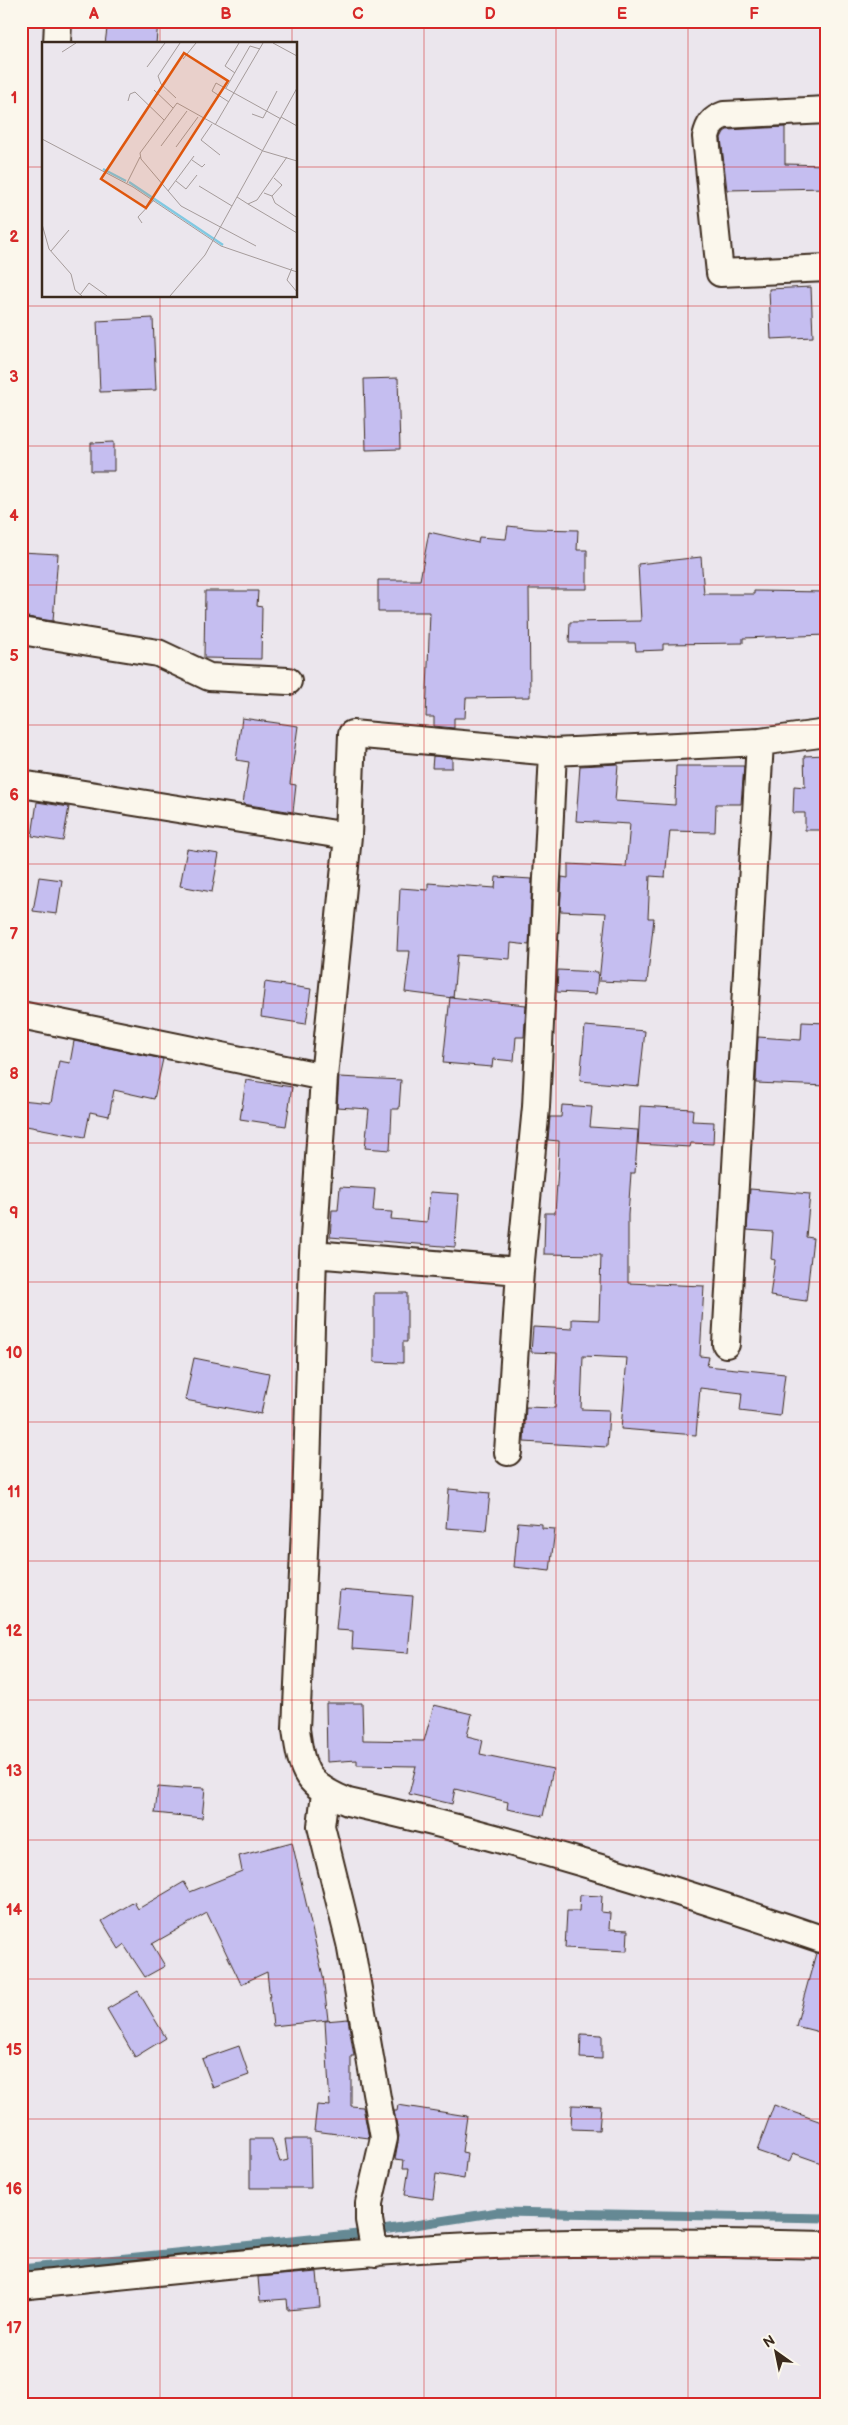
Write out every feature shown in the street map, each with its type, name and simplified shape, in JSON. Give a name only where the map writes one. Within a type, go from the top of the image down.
[{"type":"street","points":[[57,42],[58,21]]},
{"type":"street","points":[[827,110],[724,115],[715,118],[708,126],[706,136],[720,273],[827,268]]},
{"type":"street","points":[[21,631],[158,653],[209,678],[288,681]]},
{"type":"street","points":[[827,733],[760,742],[553,752],[352,734],[348,836],[324,1077],[313,1254],[306,1507],[296,1730],[300,1761],[309,1778],[325,1793],[348,1802],[506,1840],[724,1906],[827,1941]]},
{"type":"street","points":[[726,1344],[760,742]]},
{"type":"street","points":[[508,1452],[520,1271],[536,1108],[553,752]]},
{"type":"street","points":[[21,784],[348,836]]},
{"type":"street","points":[[21,1015],[324,1077]]},
{"type":"street","points":[[313,1254],[520,1271]]},
{"type":"street","points":[[325,1793],[321,1826],[350,1944],[384,2138],[369,2203],[369,2220],[376,2253]]},
{"type":"street","points":[[21,2286],[376,2253],[494,2245],[733,2242],[827,2245]]},
{"type":"building","points":[[108,21],[158,21],[156,42],[105,42]]},
{"type":"building","points":[[785,127],[785,164],[827,165],[827,188],[727,190],[721,138],[724,132],[727,130]]},
{"type":"building","points":[[811,287],[813,337],[771,339],[769,289]]},
{"type":"building","points":[[153,318],[156,390],[100,392],[97,321]]},
{"type":"building","points":[[398,378],[400,449],[366,450],[364,379]]},
{"type":"building","points":[[114,442],[114,471],[91,471],[91,443]]},
{"type":"building","points":[[508,526],[578,530],[577,550],[587,550],[587,589],[529,589],[530,697],[466,698],[465,718],[454,718],[454,728],[434,726],[434,717],[426,717],[430,612],[378,612],[378,580],[420,580],[429,532],[478,543],[479,537],[506,539]]},
{"type":"building","points":[[21,552],[58,554],[53,621],[21,616]]},
{"type":"building","points":[[701,557],[704,594],[754,594],[754,591],[827,592],[827,635],[743,638],[743,643],[663,644],[663,650],[636,651],[635,643],[569,643],[570,622],[641,621],[638,564]]},
{"type":"building","points":[[205,591],[258,591],[257,606],[262,607],[261,659],[204,658]]},
{"type":"building","points":[[242,718],[298,726],[290,784],[296,785],[293,812],[243,804],[249,762],[236,760]]},
{"type":"building","points":[[826,755],[824,830],[805,830],[805,813],[793,813],[794,786],[805,787],[804,756]]},
{"type":"building","points":[[433,756],[452,758],[452,768],[432,768]]},
{"type":"building","points":[[618,764],[615,801],[675,805],[676,766],[744,766],[741,804],[716,804],[715,832],[670,831],[665,877],[650,876],[648,918],[654,918],[647,983],[599,981],[606,913],[560,911],[562,877],[568,878],[568,864],[626,867],[630,824],[576,821],[580,766]]},
{"type":"building","points":[[37,802],[69,807],[63,841],[32,836]]},
{"type":"building","points":[[187,849],[219,854],[212,892],[180,886]]},
{"type":"building","points":[[39,877],[62,880],[57,914],[33,911]]},
{"type":"building","points":[[496,877],[532,879],[529,945],[511,943],[510,959],[457,955],[453,998],[405,992],[410,951],[397,951],[400,888],[428,890],[428,883],[495,888]]},
{"type":"building","points":[[558,970],[598,972],[596,994],[557,992]]},
{"type":"building","points":[[265,982],[311,989],[306,1024],[261,1017]]},
{"type":"building","points":[[450,997],[526,1005],[524,1037],[516,1037],[514,1061],[493,1059],[492,1067],[443,1063]]},
{"type":"building","points":[[802,1022],[827,1023],[827,1086],[756,1083],[758,1037],[801,1040]]},
{"type":"building","points":[[585,1026],[645,1031],[639,1086],[580,1081]]},
{"type":"building","points":[[74,1041],[163,1059],[154,1099],[114,1090],[109,1116],[90,1112],[85,1137],[21,1125],[21,1100],[51,1103],[59,1061],[70,1063]]},
{"type":"building","points":[[339,1077],[401,1080],[399,1109],[392,1109],[390,1150],[365,1148],[369,1109],[337,1107]]},
{"type":"building","points":[[246,1080],[292,1087],[286,1126],[240,1119]]},
{"type":"building","points":[[562,1105],[592,1107],[590,1127],[638,1130],[635,1173],[631,1173],[628,1215],[628,1283],[704,1286],[700,1356],[709,1357],[707,1366],[785,1374],[780,1416],[740,1411],[742,1393],[700,1388],[696,1435],[621,1429],[627,1358],[583,1356],[581,1409],[609,1410],[607,1447],[524,1442],[526,1407],[555,1408],[557,1353],[531,1352],[533,1327],[572,1329],[572,1319],[599,1320],[601,1255],[544,1254],[545,1213],[555,1213],[558,1168],[559,1141],[548,1140],[550,1117],[561,1117]]},
{"type":"building","points":[[640,1106],[693,1109],[692,1121],[714,1122],[713,1144],[691,1143],[690,1147],[638,1144]]},
{"type":"building","points":[[340,1187],[375,1189],[373,1211],[392,1212],[391,1219],[427,1222],[430,1192],[459,1194],[455,1247],[330,1237],[332,1210],[338,1210]]},
{"type":"building","points":[[750,1189],[810,1194],[806,1237],[813,1238],[806,1301],[770,1296],[775,1260],[771,1259],[773,1232],[747,1230]]},
{"type":"building","points":[[374,1293],[407,1293],[407,1342],[403,1342],[403,1363],[374,1362]]},
{"type":"building","points":[[194,1358],[269,1373],[261,1414],[185,1400]]},
{"type":"building","points":[[449,1489],[490,1493],[486,1531],[446,1528]]},
{"type":"building","points":[[518,1522],[542,1524],[542,1528],[555,1529],[550,1571],[514,1567]]},
{"type":"building","points":[[340,1590],[413,1596],[408,1653],[352,1649],[353,1631],[336,1630]]},
{"type":"building","points":[[326,1703],[362,1703],[363,1740],[424,1741],[434,1705],[472,1714],[467,1736],[483,1740],[480,1754],[553,1769],[543,1816],[507,1809],[508,1802],[455,1789],[452,1804],[409,1794],[416,1766],[357,1765],[357,1760],[327,1762]]},
{"type":"building","points":[[158,1787],[205,1788],[202,1818],[155,1813]]},
{"type":"building","points":[[292,1842],[323,1976],[328,2020],[273,2026],[267,1972],[241,1984],[207,1913],[152,1944],[165,1966],[145,1977],[124,1945],[119,1949],[102,1921],[134,1902],[138,1909],[184,1882],[190,1892],[242,1871],[239,1856]]},
{"type":"building","points":[[580,1895],[602,1896],[601,1912],[610,1913],[609,1929],[628,1930],[627,1951],[565,1948],[567,1911],[579,1911]]},
{"type":"building","points":[[816,1953],[827,1956],[827,2034],[796,2026]]},
{"type":"building","points":[[138,1991],[166,2038],[135,2057],[107,2009]]},
{"type":"building","points":[[348,2019],[354,2056],[351,2056],[351,2106],[363,2107],[369,2138],[314,2131],[317,2105],[330,2106],[325,2021]]},
{"type":"building","points":[[581,2034],[602,2035],[602,2059],[580,2058]]},
{"type":"building","points":[[239,2046],[249,2075],[213,2088],[202,2059]]},
{"type":"building","points":[[398,2105],[467,2116],[462,2152],[467,2153],[464,2179],[436,2174],[433,2199],[405,2195],[409,2168],[403,2168],[404,2160],[395,2159],[399,2136],[394,2111],[397,2111]]},
{"type":"building","points":[[572,2105],[601,2106],[599,2130],[571,2129]]},
{"type":"building","points":[[774,2105],[827,2124],[827,2165],[793,2153],[789,2162],[757,2151]]},
{"type":"building","points":[[250,2139],[272,2139],[280,2162],[288,2160],[285,2139],[310,2139],[311,2188],[250,2188]]},
{"type":"building","points":[[317,2272],[320,2307],[288,2310],[287,2299],[260,2301],[258,2277]]},
{"type":"waterway","points":[[383,2230],[498,2212],[827,2218]]},
{"type":"waterway","points":[[21,2269],[358,2234]]}]
